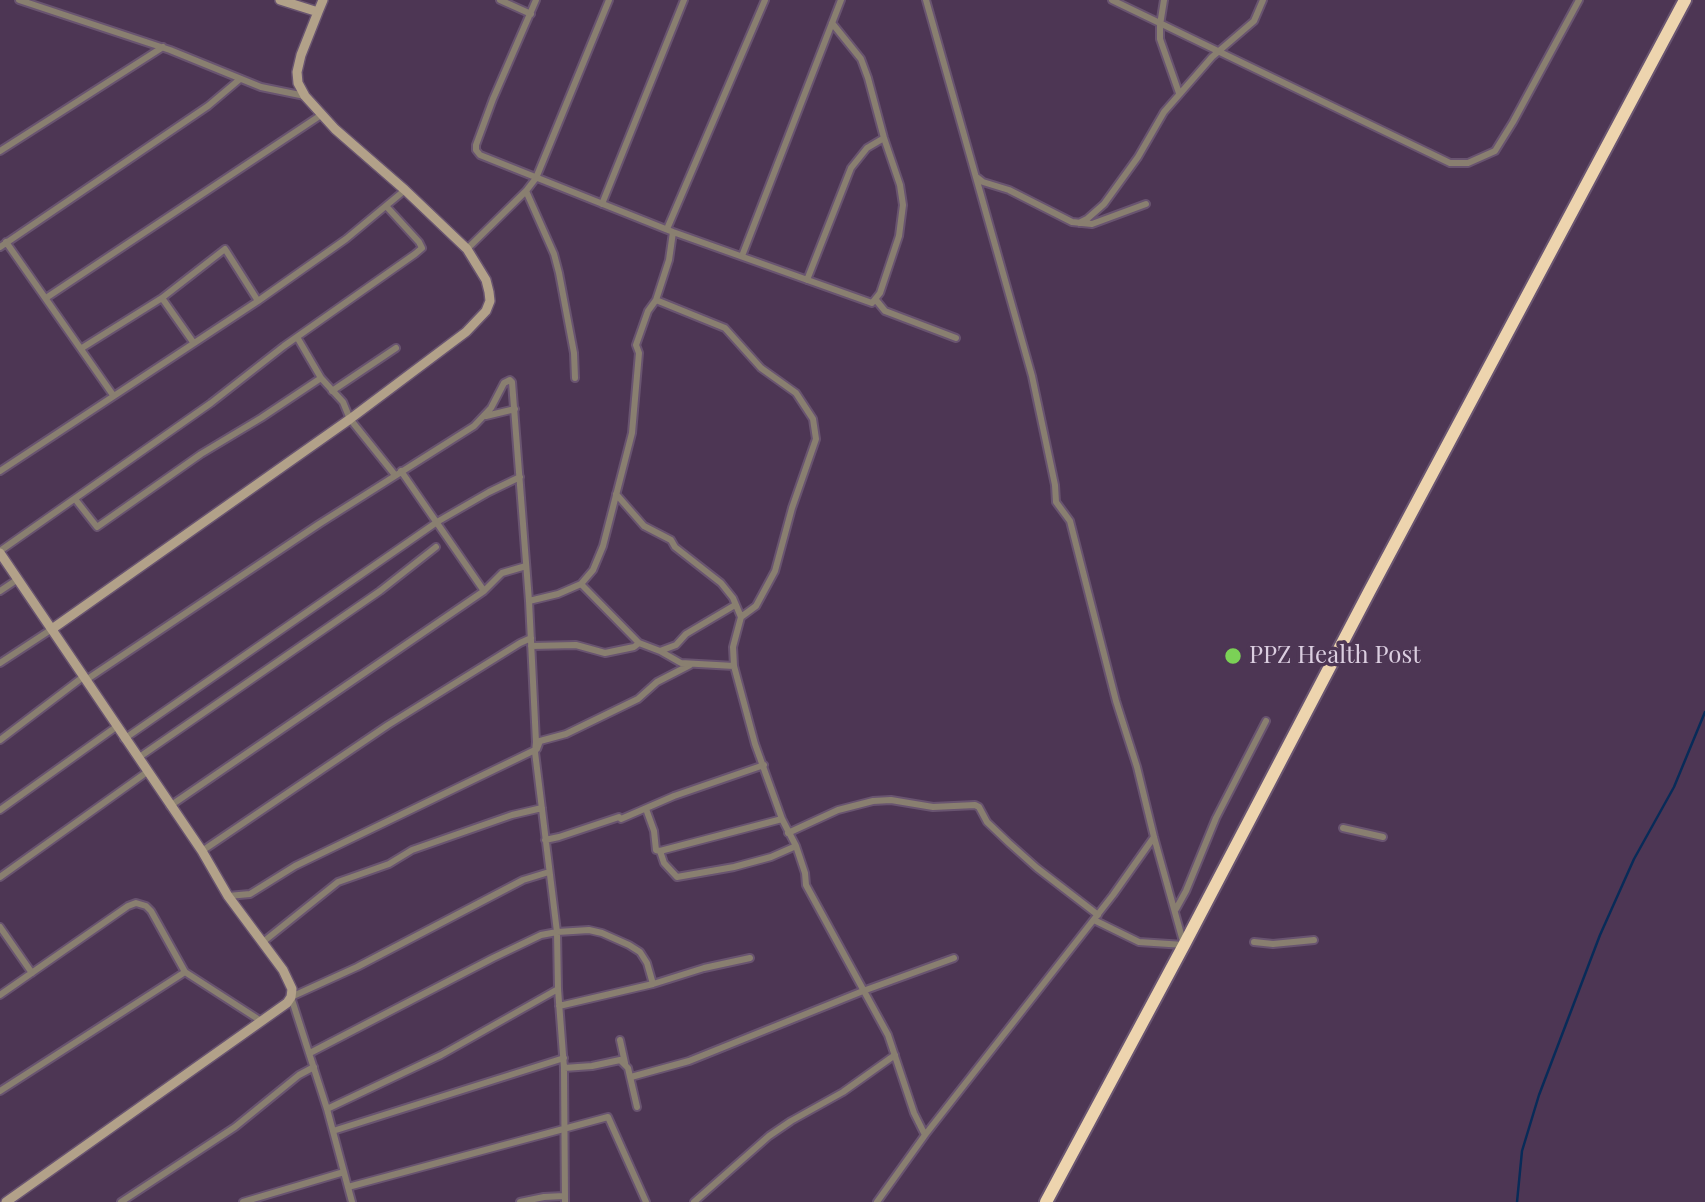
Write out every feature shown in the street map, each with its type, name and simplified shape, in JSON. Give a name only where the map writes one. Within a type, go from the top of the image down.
[{"type":"highway","points":[[1046,1202],[1685,0]]},
{"type":"street","points":[[19,0],[163,47],[275,91],[305,96]]},
{"type":"street","points":[[280,0],[318,12]]},
{"type":"street","points":[[0,663],[350,419],[466,332],[486,311],[490,301],[486,281],[467,249],[321,115],[298,83],[301,55],[323,0]]},
{"type":"street","points":[[500,0],[531,14]]},
{"type":"street","points":[[536,0],[493,99],[476,150],[491,161],[670,231],[872,303],[876,300],[892,261],[903,205],[900,185],[884,138],[869,78],[861,59],[832,23]]},
{"type":"street","points":[[467,249],[536,178],[609,0]]},
{"type":"street","points":[[602,204],[684,0]]},
{"type":"street","points":[[528,601],[558,594],[581,584],[593,570],[603,546],[632,433],[639,353],[636,345],[648,311],[656,300],[669,260],[670,231],[765,0]]},
{"type":"street","points":[[741,256],[841,0]]},
{"type":"street","points":[[788,833],[838,810],[873,801],[891,800],[933,807],[975,805],[979,807],[987,822],[1009,843],[1096,917],[1139,942],[1184,945],[1138,767],[1116,701],[1070,521],[1056,502],[1055,485],[1032,376],[926,0]]},
{"type":"street","points":[[1112,0],[1450,163],[1468,163],[1495,151],[1579,0]]},
{"type":"street","points":[[1164,0],[1160,39],[1180,93]]},
{"type":"street","points":[[1079,223],[1096,213],[1109,198],[1139,157],[1164,112],[1218,51],[1254,21],[1263,0]]},
{"type":"street","points":[[0,151],[163,47]]},
{"type":"street","points":[[113,395],[46,298],[3,244],[208,106],[240,79]]},
{"type":"street","points":[[46,298],[321,115]]},
{"type":"street","points":[[807,280],[851,169],[867,148],[884,138]]},
{"type":"street","points":[[976,177],[1009,190],[1072,222],[1092,224],[1146,204]]},
{"type":"street","points":[[0,471],[258,301],[387,207],[405,190]]},
{"type":"street","points":[[526,191],[554,254],[559,273],[574,354],[575,379]]},
{"type":"street","points":[[352,1202],[327,1109],[291,997],[289,980],[228,896],[202,851],[0,552],[211,403],[297,337],[422,248],[387,207]]},
{"type":"street","points":[[82,348],[162,298],[225,249],[258,301]]},
{"type":"street","points":[[162,298],[193,342]]},
{"type":"street","points":[[656,300],[725,328],[761,368],[796,393],[813,419],[816,439],[813,452],[792,508],[775,571],[756,606],[741,617],[733,647],[734,666],[750,727],[782,819],[796,846],[805,873],[806,886],[888,1035],[914,1113],[925,1135]]},
{"type":"street","points":[[876,300],[885,311],[956,338]]},
{"type":"street","points":[[297,337],[321,378],[343,402],[350,419],[437,522],[484,591]]},
{"type":"street","points":[[332,391],[396,348]]},
{"type":"street","points":[[75,499],[97,527],[201,454],[321,378]]},
{"type":"street","points":[[0,740],[84,678],[474,426],[484,417],[506,381],[510,380],[513,384],[520,477],[535,750],[558,932],[558,989],[564,1058],[564,1199],[544,1197],[520,1202]]},
{"type":"street","points":[[484,417],[515,409]]},
{"type":"street","points":[[124,739],[437,522],[520,477]]},
{"type":"street","points":[[616,494],[644,526],[671,540],[675,547],[721,583],[733,598],[741,617]]},
{"type":"street","points":[[138,758],[380,592],[436,547]]},
{"type":"street","points":[[170,806],[484,591],[502,573],[526,566]]},
{"type":"street","points":[[0,591],[19,579]]},
{"type":"street","points":[[581,584],[639,643],[690,665],[734,666]]},
{"type":"street","points":[[660,651],[676,645],[686,634],[735,605]]},
{"type":"street","points":[[202,851],[388,725],[520,642],[576,645],[605,653],[634,647],[639,643]]},
{"type":"street","points":[[228,896],[250,894],[295,866],[535,750],[540,741],[566,734],[638,699],[657,682],[690,665]]},
{"type":"street","points":[[1175,909],[1186,891],[1216,818],[1266,721]]},
{"type":"street","points":[[0,810],[116,727]]},
{"type":"street","points":[[545,839],[559,837],[618,817],[621,819],[674,796],[764,765]]},
{"type":"street","points":[[0,877],[147,772]]},
{"type":"street","points":[[263,942],[338,882],[388,864],[412,850],[512,815],[542,808]]},
{"type":"street","points":[[646,809],[654,831],[656,850],[660,851],[664,863],[677,877],[771,857],[796,846]]},
{"type":"street","points":[[660,851],[782,819]]},
{"type":"street","points":[[1343,828],[1383,837]]},
{"type":"street","points":[[877,1202],[925,1135],[1096,917],[1154,837]]},
{"type":"street","points":[[6,1202],[287,1003],[291,997],[357,967],[523,880],[549,872]]},
{"type":"street","points":[[0,995],[136,903],[151,911],[185,972],[261,1021]]},
{"type":"street","points":[[0,927],[32,973]]},
{"type":"street","points":[[310,1053],[541,935],[589,930],[629,944],[640,952],[647,963],[653,984]]},
{"type":"street","points":[[1254,942],[1273,944],[1314,940]]},
{"type":"street","points":[[559,1006],[750,958]]},
{"type":"street","points":[[631,1077],[689,1062],[863,991],[954,958]]},
{"type":"street","points":[[0,1091],[185,972]]},
{"type":"street","points":[[327,1109],[441,1055],[558,989]]},
{"type":"street","points":[[620,1040],[637,1107]]},
{"type":"street","points":[[694,1202],[769,1136],[843,1092],[895,1055]]},
{"type":"street","points":[[333,1131],[564,1058]]},
{"type":"street","points":[[564,1068],[620,1060],[625,1063]]},
{"type":"street","points":[[121,1202],[235,1127],[299,1075],[314,1067]]},
{"type":"street","points":[[348,1187],[608,1117],[646,1202]]},
{"type":"street","points":[[243,1202],[344,1172]]},
{"type":"waterway","points":[[1517,1202],[1522,1151],[1539,1095],[1600,935],[1634,859],[1674,787],[1705,712]]},
{"type":"place","name":"PPZ Health Post","points":[[1233,656]]}]
